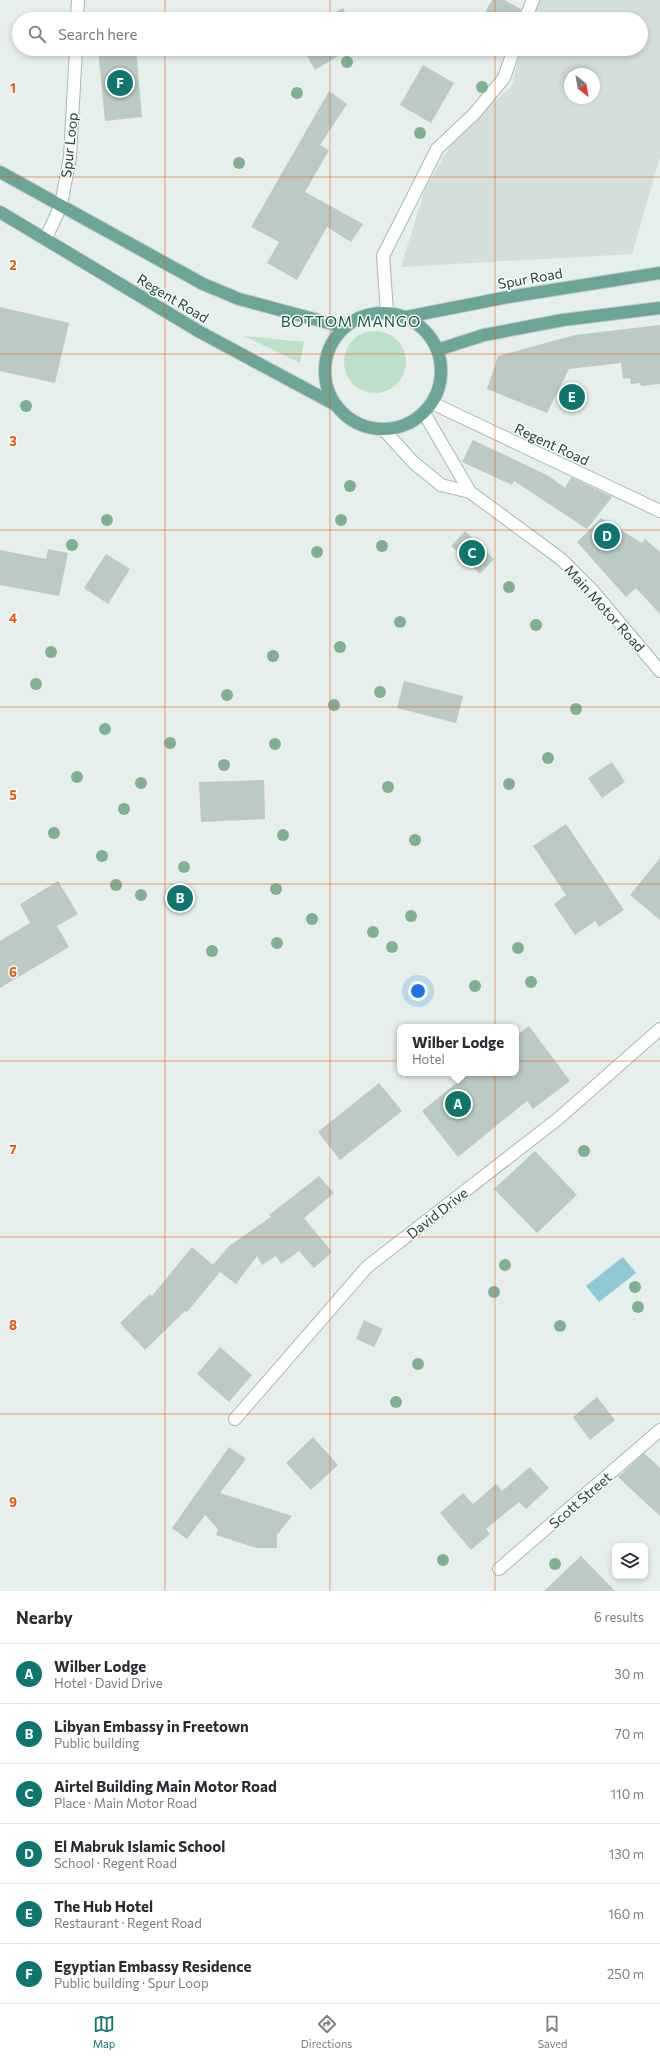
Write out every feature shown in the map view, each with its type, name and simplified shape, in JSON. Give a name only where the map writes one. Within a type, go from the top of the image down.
[{"type":"main road","name":"Regent Road","points":[[0,172],[203,284],[239,299],[344,326]]},
{"type":"main road","name":"Regent Road","points":[[0,212],[46,238],[200,332],[334,404]]},
{"type":"main road","name":"Spur Road","points":[[406,317],[508,297],[660,273]]},
{"type":"main road","points":[[437,350],[484,335],[563,320],[660,308]]},
{"type":"main road","points":[[387,312],[406,317],[420,326],[432,338],[442,366],[441,378],[432,403],[424,413],[412,422],[384,430],[369,428],[349,419],[334,404],[328,392],[324,378],[324,363],[332,343],[344,326],[364,316],[387,312]]},
{"type":"street","points":[[77,12],[78,0]]},
{"type":"street","points":[[528,12],[533,0]]},
{"type":"street","name":"Spur Loop","points":[[46,238],[60,205],[70,157],[76,56]]},
{"type":"street","points":[[387,312],[383,256],[437,149],[474,114],[504,78],[512,56]]},
{"type":"street","name":"Regent Road","points":[[432,403],[660,511]]},
{"type":"street","name":"Main Motor Road","points":[[424,413],[470,492]]},
{"type":"street","name":"Main Motor Road","points":[[384,430],[413,462],[441,485],[470,492],[561,559],[593,591],[660,671]]},
{"type":"street","name":"David Drive","points":[[235,1419],[367,1267],[559,1118],[660,1028]]},
{"type":"street","name":"Scott Street","points":[[499,1569],[660,1430]]},
{"type":"shaded area","points":[[531,0],[660,0],[660,157],[632,254],[401,267],[425,189],[456,136],[512,86],[518,56],[648,56],[648,12],[528,12]]},
{"type":"green space","points":[[375,331],[387,333],[397,340],[404,350],[406,362],[404,374],[397,384],[387,391],[375,393],[363,391],[353,384],[346,374],[344,362],[346,350],[353,340],[363,333]]},
{"type":"green space","points":[[244,336],[304,342],[300,363]]},
{"type":"water","points":[[623,1257],[636,1273],[599,1302],[586,1286]]},
{"type":"building","points":[[492,0],[504,0],[521,9],[520,12],[485,12]]},
{"type":"building","points":[[343,8],[345,12],[336,12]]},
{"type":"building","points":[[99,56],[137,56],[142,117],[105,121]]},
{"type":"building","points":[[307,56],[338,56],[315,70]]},
{"type":"building","points":[[423,65],[454,83],[431,123],[400,105]]},
{"type":"building","points":[[329,91],[347,104],[320,145],[329,150],[305,192],[363,224],[351,242],[327,227],[297,280],[267,263],[279,242],[251,227]]},
{"type":"building","points":[[0,307],[69,323],[55,383],[0,371]]},
{"type":"building","points":[[660,325],[660,384],[641,386],[640,383],[631,384],[630,378],[623,379],[621,363],[569,369],[547,413],[487,389],[498,356],[575,335]]},
{"type":"building","points":[[473,440],[549,476],[565,488],[571,477],[612,497],[587,529],[514,481],[512,485],[462,462]]},
{"type":"building","points":[[601,518],[642,543],[645,539],[660,552],[660,614],[636,588],[626,597],[577,542]]},
{"type":"building","points":[[465,531],[494,559],[480,574],[451,546]]},
{"type":"building","points":[[48,549],[68,553],[59,596],[0,585],[0,550],[46,559]]},
{"type":"building","points":[[106,554],[130,569],[108,604],[84,588]]},
{"type":"building","points":[[404,681],[463,696],[456,723],[397,708]]},
{"type":"building","points":[[612,762],[625,782],[602,798],[588,778]]},
{"type":"building","points":[[264,780],[265,819],[201,822],[199,782]]},
{"type":"building","points":[[566,824],[624,910],[599,927],[595,921],[575,935],[554,904],[566,895],[533,846]]},
{"type":"building","points":[[660,858],[660,920],[630,895]]},
{"type":"building","points":[[58,881],[78,914],[57,926],[69,947],[0,988],[0,941],[30,923],[20,904]]},
{"type":"building","points":[[529,1026],[570,1081],[533,1109],[527,1101],[458,1157],[422,1111],[465,1076],[519,1076],[519,1034]]},
{"type":"building","points":[[379,1083],[402,1111],[340,1160],[318,1132]]},
{"type":"building","points":[[535,1151],[577,1195],[537,1233],[494,1189]]},
{"type":"building","points":[[319,1176],[334,1193],[304,1218],[332,1252],[314,1268],[299,1251],[281,1264],[276,1256],[262,1265],[257,1256],[236,1284],[220,1272],[187,1312],[185,1311],[145,1350],[120,1323],[150,1294],[152,1296],[192,1247],[213,1265],[229,1246],[271,1217],[269,1215]]},
{"type":"building","points":[[364,1320],[383,1329],[374,1347],[356,1339]]},
{"type":"building","points":[[220,1347],[252,1375],[229,1402],[197,1374]]},
{"type":"building","points":[[597,1397],[615,1420],[590,1440],[573,1417]]},
{"type":"building","points":[[313,1437],[338,1465],[311,1490],[286,1463]]},
{"type":"building","points":[[229,1447],[246,1459],[220,1493],[292,1516],[277,1535],[277,1548],[256,1548],[216,1535],[218,1529],[205,1515],[187,1539],[172,1528]]},
{"type":"building","points":[[644,1453],[660,1468],[660,1516],[618,1477]]},
{"type":"building","points":[[530,1467],[549,1488],[526,1509],[519,1502],[486,1529],[490,1534],[471,1550],[440,1513],[463,1493],[473,1504],[496,1484],[502,1491]]},
{"type":"building","points":[[581,1556],[615,1591],[544,1591]]},
{"type":"place","name":"Egyptian Embassy Residence","points":[[120,83]]},
{"type":"place","name":"The Hub Hotel","points":[[572,397]]},
{"type":"place","name":"El Mabruk Islamic School","points":[[607,536]]},
{"type":"place","name":"Airtel Building Main Motor Road","points":[[472,553]]},
{"type":"place","name":"Libyan Embassy in Freetown","points":[[180,898]]},
{"type":"place","name":"Wilber Lodge","points":[[458,1104]]},
{"type":"district","name":"BOTTOM MANGO","points":[[351,321]]}]
